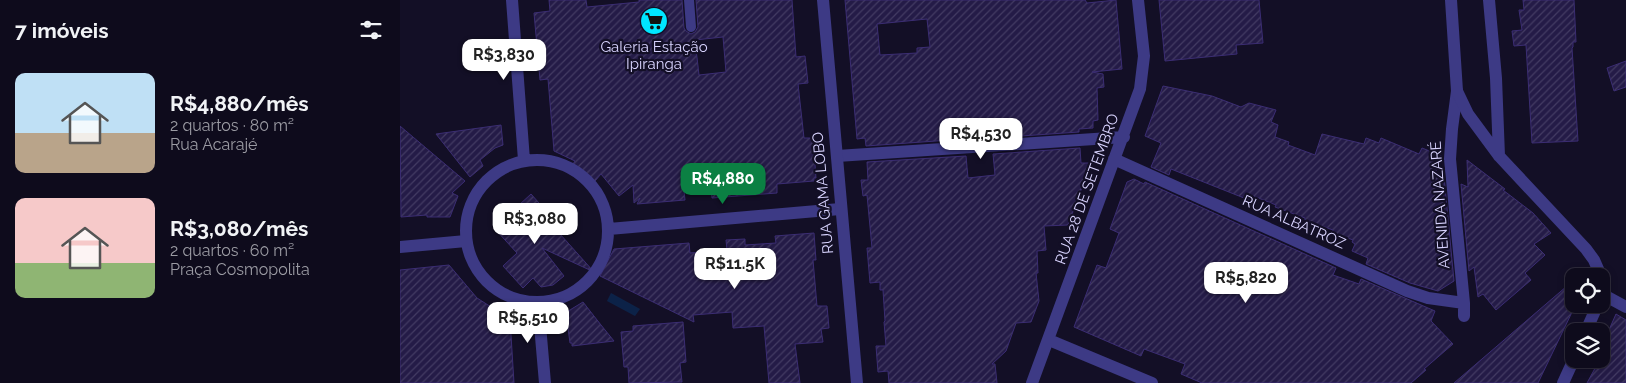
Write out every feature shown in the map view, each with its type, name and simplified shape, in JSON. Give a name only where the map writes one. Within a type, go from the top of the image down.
[{"type":"street","points":[[512,0],[524,160]]},
{"type":"street","name":"RUA GAMA LOBO","points":[[823,0],[857,383]]},
{"type":"street","name":"RUA 28 DE SETEMBRO","points":[[1032,383],[1114,159],[1124,137],[1140,89],[1144,56],[1138,0]]},
{"type":"street","name":"AVENIDA NAZARÉ","points":[[1451,0],[1457,91],[1450,159],[1464,316]]},
{"type":"street","points":[[1489,0],[1496,78],[1499,156]]},
{"type":"street","name":"AVENIDA NAZARÉ","points":[[1457,91],[1477,129],[1499,156],[1580,242],[1594,260],[1597,268]]},
{"type":"street","points":[[836,156],[1124,137]]},
{"type":"street","name":"RUA ALBATROZ","points":[[1114,159],[1407,291],[1437,300],[1464,303]]},
{"type":"street","points":[[524,160],[549,160],[572,168],[591,184],[604,205],[609,229],[606,252],[596,271],[580,288],[560,298],[538,302],[518,300],[499,291],[483,278],[472,261],[466,241],[466,219],[477,192],[486,180],[503,167],[524,160]]},
{"type":"street","points":[[609,229],[840,208]]},
{"type":"street","points":[[400,247],[466,241]]},
{"type":"street","points":[[1610,301],[1626,307]]},
{"type":"street","points":[[538,302],[545,383]]},
{"type":"street","points":[[1049,340],[1152,383]]},
{"type":"street","points":[[1563,383],[1570,368]]},
{"type":"lane","points":[[689,0],[692,28]]},
{"type":"water","points":[[611,293],[640,309],[635,316],[607,301]]},
{"type":"building","points":[[549,0],[586,0],[587,7],[639,2],[639,0],[682,0],[684,28],[691,34],[698,27],[696,0],[792,0],[796,57],[805,56],[808,83],[798,84],[804,138],[813,138],[816,178],[814,178],[814,181],[777,184],[777,193],[712,198],[711,189],[684,191],[685,200],[637,204],[640,198],[634,203],[633,185],[619,196],[601,174],[595,181],[573,164],[575,161],[554,151],[548,79],[540,80],[534,13],[550,11]],"holes":[[[723,37],[726,72],[699,75],[695,40]]]},
{"type":"building","points":[[845,0],[1085,0],[1087,3],[1116,0],[1122,69],[1092,72],[1103,74],[1104,87],[1097,88],[1098,120],[1093,121],[1093,128],[1079,129],[1079,132],[992,138],[991,135],[964,139],[866,146],[865,138],[857,139]],"holes":[[[927,19],[930,47],[917,48],[917,53],[880,55],[877,24]]]},
{"type":"building","points":[[1159,0],[1259,0],[1263,43],[1236,45],[1237,54],[1165,61]]},
{"type":"building","points":[[1523,0],[1574,0],[1576,42],[1573,42],[1572,48],[1578,141],[1532,143],[1526,45],[1514,46],[1512,31],[1522,30],[1519,10],[1524,10]]},
{"type":"building","points":[[1626,61],[1626,87],[1614,91],[1607,68]]},
{"type":"building","points":[[1163,86],[1212,96],[1241,107],[1249,103],[1276,110],[1271,122],[1278,125],[1275,137],[1289,142],[1288,145],[1315,155],[1322,134],[1364,144],[1366,138],[1379,143],[1381,138],[1419,154],[1422,148],[1442,156],[1435,173],[1444,176],[1454,281],[1438,291],[1410,283],[1366,264],[1368,258],[1352,251],[1355,244],[1352,242],[1353,240],[1332,232],[1333,230],[1305,220],[1305,218],[1275,207],[1276,205],[1251,195],[1249,200],[1171,169],[1169,175],[1151,167],[1161,143],[1145,136]]},
{"type":"building","points":[[501,125],[503,145],[495,148],[480,160],[483,166],[470,177],[436,134]]},
{"type":"building","points":[[400,126],[465,181],[452,193],[458,196],[450,217],[427,217],[427,215],[401,217]]},
{"type":"building","points":[[1080,148],[1081,163],[1091,163],[1068,225],[1044,226],[1046,250],[1037,251],[1038,273],[1036,273],[1039,301],[1031,322],[1016,323],[1006,351],[992,364],[995,364],[997,383],[889,383],[888,371],[878,372],[876,346],[886,346],[885,321],[883,290],[880,290],[880,282],[870,283],[867,248],[872,248],[867,195],[863,196],[861,180],[868,180],[867,162],[966,156],[968,178],[995,175],[993,154]]},
{"type":"building","points":[[1467,160],[1533,213],[1551,233],[1534,244],[1545,255],[1525,273],[1531,280],[1496,310],[1483,294],[1478,297],[1474,267],[1469,271],[1461,184],[1468,187]]},
{"type":"building","points":[[1134,179],[1144,184],[1145,182],[1336,268],[1333,275],[1359,284],[1361,279],[1435,311],[1431,321],[1453,344],[1411,383],[1202,383],[1181,374],[1185,364],[1144,349],[1141,356],[1074,327],[1097,265],[1106,268],[1119,233],[1110,229],[1127,182]]},
{"type":"building","points":[[531,194],[547,212],[543,215],[594,272],[542,248],[564,276],[553,285],[541,287],[533,278],[523,288],[503,266],[517,253],[494,228]]},
{"type":"building","points":[[814,233],[816,260],[813,260],[817,306],[827,306],[829,328],[821,329],[823,342],[795,344],[800,383],[769,383],[764,326],[733,328],[732,312],[693,315],[694,322],[600,276],[614,249],[689,243],[690,253],[727,250],[726,240],[745,239],[745,245],[776,243],[775,236]]},
{"type":"building","points":[[449,265],[477,298],[510,319],[514,383],[400,383],[400,270]]},
{"type":"building","points":[[1565,288],[1565,313],[1572,313],[1567,323],[1565,323],[1565,327],[1538,383],[1454,383]]},
{"type":"building","points":[[583,302],[614,341],[572,346],[568,328],[562,329],[560,316]]},
{"type":"building","points":[[1616,314],[1626,320],[1626,383],[1587,383],[1595,368],[1610,368],[1610,328]]},
{"type":"building","points":[[683,322],[686,362],[680,363],[682,382],[629,383],[628,367],[624,367],[621,332],[633,331],[633,326]]},
{"type":"place","name":"Galeria Estação Ipiranga","points":[[654,21]]}]
